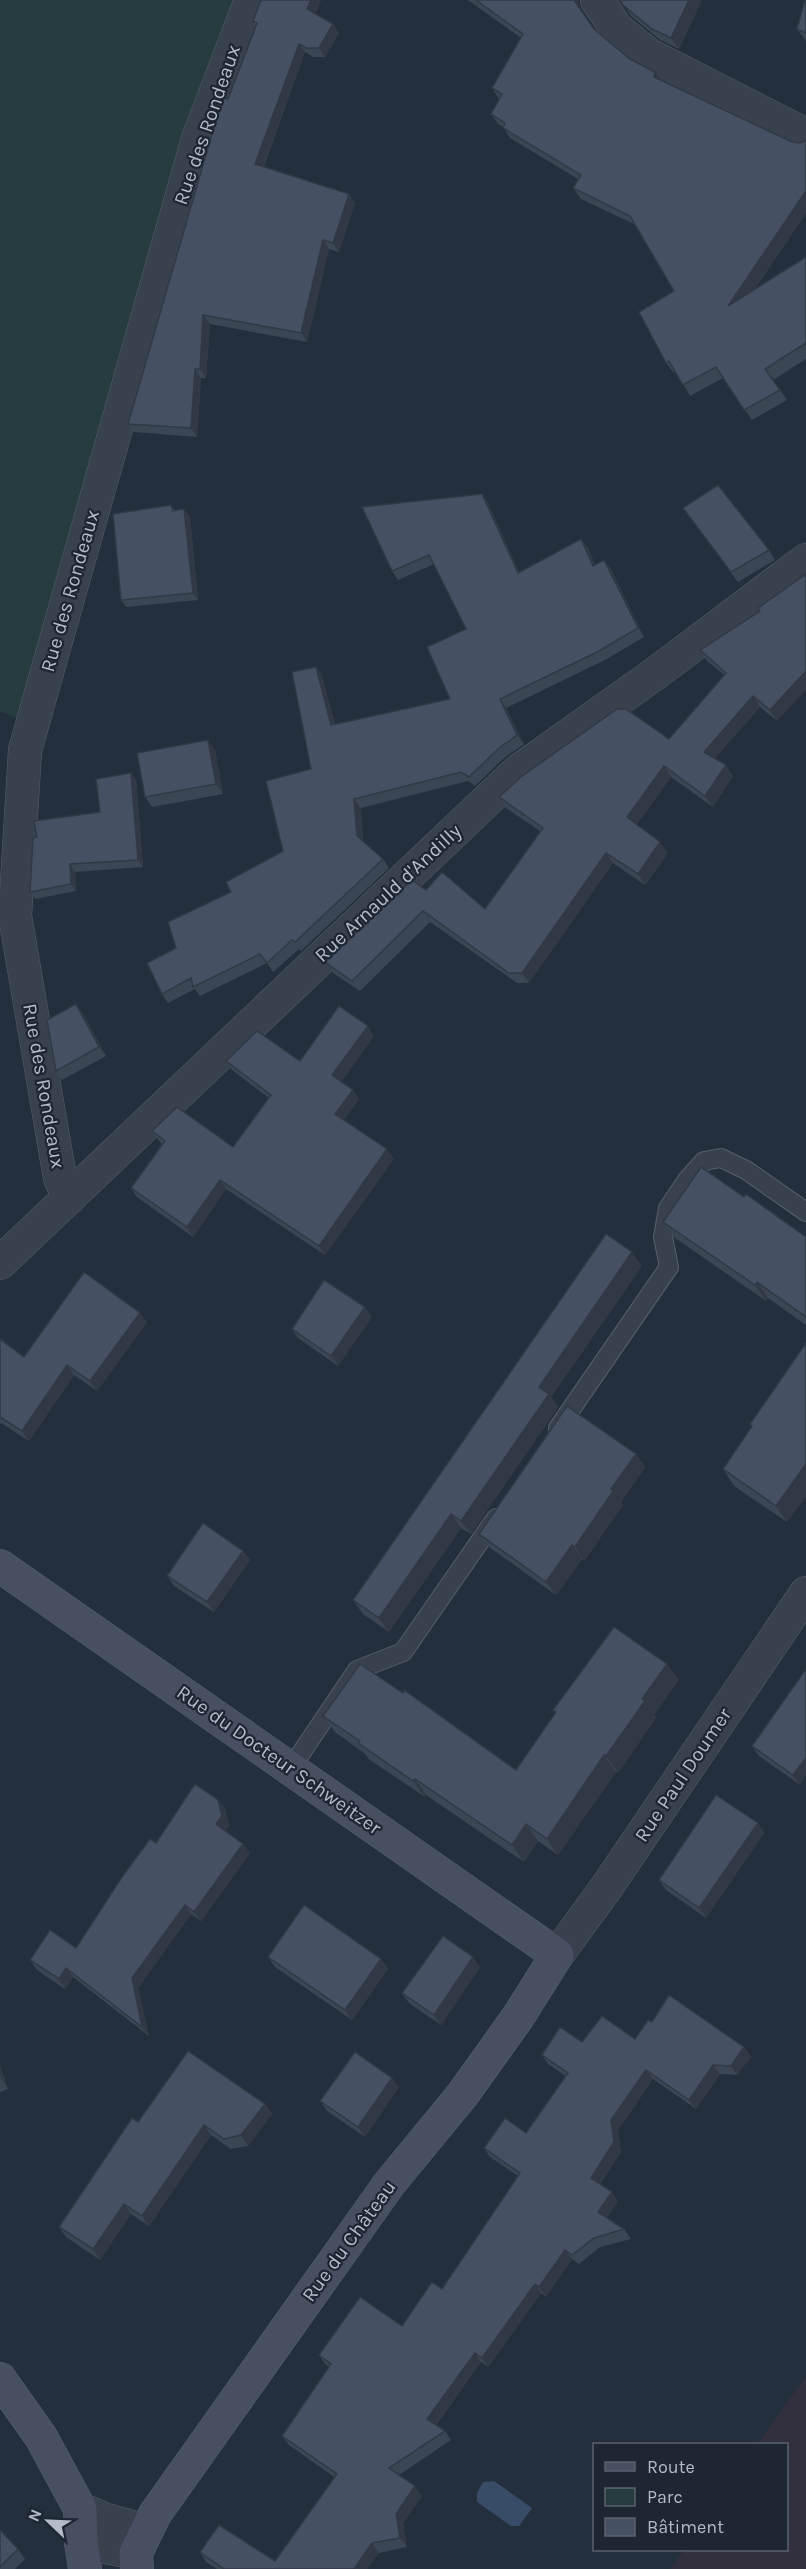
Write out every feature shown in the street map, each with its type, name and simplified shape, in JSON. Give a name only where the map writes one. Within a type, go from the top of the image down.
[{"type":"main road","name":"Rue du Docteur Schweitzer","points":[[0,1566],[557,1955]]},
{"type":"main road","name":"Rue du Château","points":[[140,2551],[389,2184],[463,2094],[518,2017],[557,1955]]},
{"type":"main road","points":[[0,2379],[41,2437],[80,2509],[83,2556]]},
{"type":"street","name":"Rue des Rondeaux","points":[[69,1197],[60,1178],[15,916],[25,750],[198,139],[251,0]]},
{"type":"street","points":[[597,0],[617,29],[650,55],[806,135]]},
{"type":"street","name":"Rue Arnauld d'Andilly","points":[[0,1263],[517,771],[656,673],[806,560]]},
{"type":"street","name":"Rue Paul Doumer","points":[[557,1955],[606,1888],[806,1593]]},
{"type":"street","points":[[80,2509],[106,2520],[140,2551]]},
{"type":"street","points":[[83,2556],[140,2551]]},
{"type":"lane","points":[[546,1445],[669,1267],[663,1237],[668,1208],[687,1180],[704,1161],[721,1158],[746,1170],[806,1212]]},
{"type":"lane","points":[[291,1768],[357,1670],[403,1652],[506,1504]]},
{"type":"shaded area","points":[[806,2376],[806,2569],[671,2569],[683,2551],[788,2551],[788,2443],[759,2443]]},
{"type":"green space","points":[[0,0],[251,0],[32,726],[0,711]]},
{"type":"water","points":[[494,2481],[532,2508],[519,2526],[511,2526],[477,2502],[477,2493],[483,2482]]},
{"type":"building","points":[[261,0],[311,0],[307,9],[333,24],[319,48],[307,48],[299,44],[255,164],[349,194],[333,243],[323,240],[301,333],[203,315],[200,369],[195,369],[191,428],[128,424],[216,120],[224,98],[228,99],[257,23],[253,21]]},
{"type":"building","points":[[476,0],[574,0],[594,29],[630,59],[655,72],[654,77],[790,141],[799,143],[806,141],[806,191],[728,306],[806,257],[806,343],[765,369],[780,390],[744,410],[716,367],[683,385],[669,361],[666,363],[639,312],[674,291],[630,216],[573,188],[581,175],[503,128],[505,123],[491,114],[502,94],[492,88],[523,34]]},
{"type":"building","points":[[620,0],[689,0],[671,38],[652,29]]},
{"type":"building","points":[[806,0],[806,33],[797,29]]},
{"type":"building","points":[[718,485],[769,550],[731,572],[683,508]]},
{"type":"building","points":[[482,494],[518,573],[581,539],[593,566],[604,560],[638,628],[599,651],[500,699],[517,735],[498,749],[469,777],[461,772],[354,799],[357,836],[383,859],[295,942],[292,940],[267,963],[260,954],[193,987],[191,978],[162,994],[147,963],[176,948],[168,922],[231,892],[226,882],[283,851],[266,781],[311,769],[292,672],[316,667],[331,725],[450,699],[427,647],[466,629],[429,555],[392,571],[362,507]]},
{"type":"building","points":[[171,505],[173,511],[184,509],[193,593],[121,600],[113,514]]},
{"type":"building","points":[[806,574],[806,671],[770,710],[753,696],[704,752],[726,765],[705,796],[664,766],[627,817],[660,842],[638,874],[606,853],[522,973],[509,973],[423,911],[352,981],[325,962],[412,880],[426,890],[442,872],[485,909],[543,828],[499,797],[522,776],[617,709],[626,709],[669,739],[726,673],[700,650],[760,611],[758,608]]},
{"type":"building","points":[[208,740],[216,784],[145,797],[137,753]]},
{"type":"building","points":[[131,773],[138,860],[70,864],[71,884],[30,892],[33,838],[37,837],[34,821],[100,812],[96,779]]},
{"type":"building","points":[[76,1004],[99,1047],[56,1071],[47,1020]]},
{"type":"building","points":[[339,1006],[368,1026],[332,1075],[353,1090],[335,1114],[387,1149],[319,1246],[220,1180],[187,1227],[131,1188],[165,1141],[152,1131],[177,1107],[233,1147],[271,1095],[226,1061],[257,1031],[300,1061]]},
{"type":"building","points":[[701,1167],[744,1197],[746,1194],[806,1237],[806,1317],[757,1282],[755,1285],[663,1222]]},
{"type":"building","points":[[606,1234],[632,1252],[539,1387],[549,1394],[461,1521],[451,1514],[379,1618],[353,1600]]},
{"type":"building","points":[[84,1272],[140,1313],[90,1381],[67,1365],[22,1431],[0,1417],[0,1339],[24,1357]]},
{"type":"building","points":[[324,1280],[365,1307],[331,1356],[292,1329]]},
{"type":"building","points":[[806,1343],[806,1464],[776,1506],[723,1469],[752,1426],[750,1424]]},
{"type":"building","points":[[567,1406],[636,1454],[575,1547],[572,1545],[546,1582],[479,1534]]},
{"type":"building","points":[[203,1523],[243,1551],[207,1602],[167,1576]]},
{"type":"building","points":[[614,1627],[667,1664],[642,1699],[645,1701],[606,1756],[604,1755],[547,1839],[526,1824],[512,1845],[415,1779],[413,1781],[323,1716],[360,1664],[403,1693],[404,1690],[516,1770],[556,1712],[553,1710]]},
{"type":"building","points":[[806,1669],[806,1758],[793,1775],[752,1746]]},
{"type":"building","points":[[195,1784],[218,1800],[222,1816],[216,1824],[243,1844],[194,1912],[185,1905],[132,1978],[142,2027],[66,1968],[59,1979],[30,1960],[50,1930],[76,1948],[122,1877],[150,1839],[156,1843]]},
{"type":"building","points":[[716,1795],[758,1823],[699,1908],[659,1880]]},
{"type":"building","points":[[304,1905],[381,1959],[345,2010],[268,1957]]},
{"type":"building","points":[[443,1936],[473,1957],[434,2015],[402,1993]]},
{"type":"building","points":[[669,1995],[744,2047],[731,2066],[713,2065],[689,2100],[646,2070],[611,2120],[614,2142],[591,2178],[612,2192],[598,2212],[624,2229],[594,2238],[572,2255],[565,2250],[539,2287],[535,2284],[482,2358],[475,2353],[427,2419],[445,2431],[389,2468],[415,2486],[396,2514],[400,2538],[372,2543],[354,2569],[224,2569],[200,2552],[219,2525],[275,2561],[337,2474],[282,2436],[331,2364],[319,2355],[360,2297],[402,2326],[432,2282],[442,2289],[520,2173],[484,2148],[505,2118],[526,2133],[568,2073],[542,2055],[560,2027],[582,2042],[602,2016],[635,2039],[648,2020],[652,2022]]},
{"type":"building","points":[[188,2051],[265,2104],[241,2135],[224,2139],[204,2125],[142,2216],[124,2204],[93,2249],[59,2227],[132,2118],[138,2122]]},
{"type":"building","points":[[355,2052],[392,2078],[358,2127],[320,2101]]},
{"type":"building","points":[[0,2530],[18,2549],[0,2567]]}]
